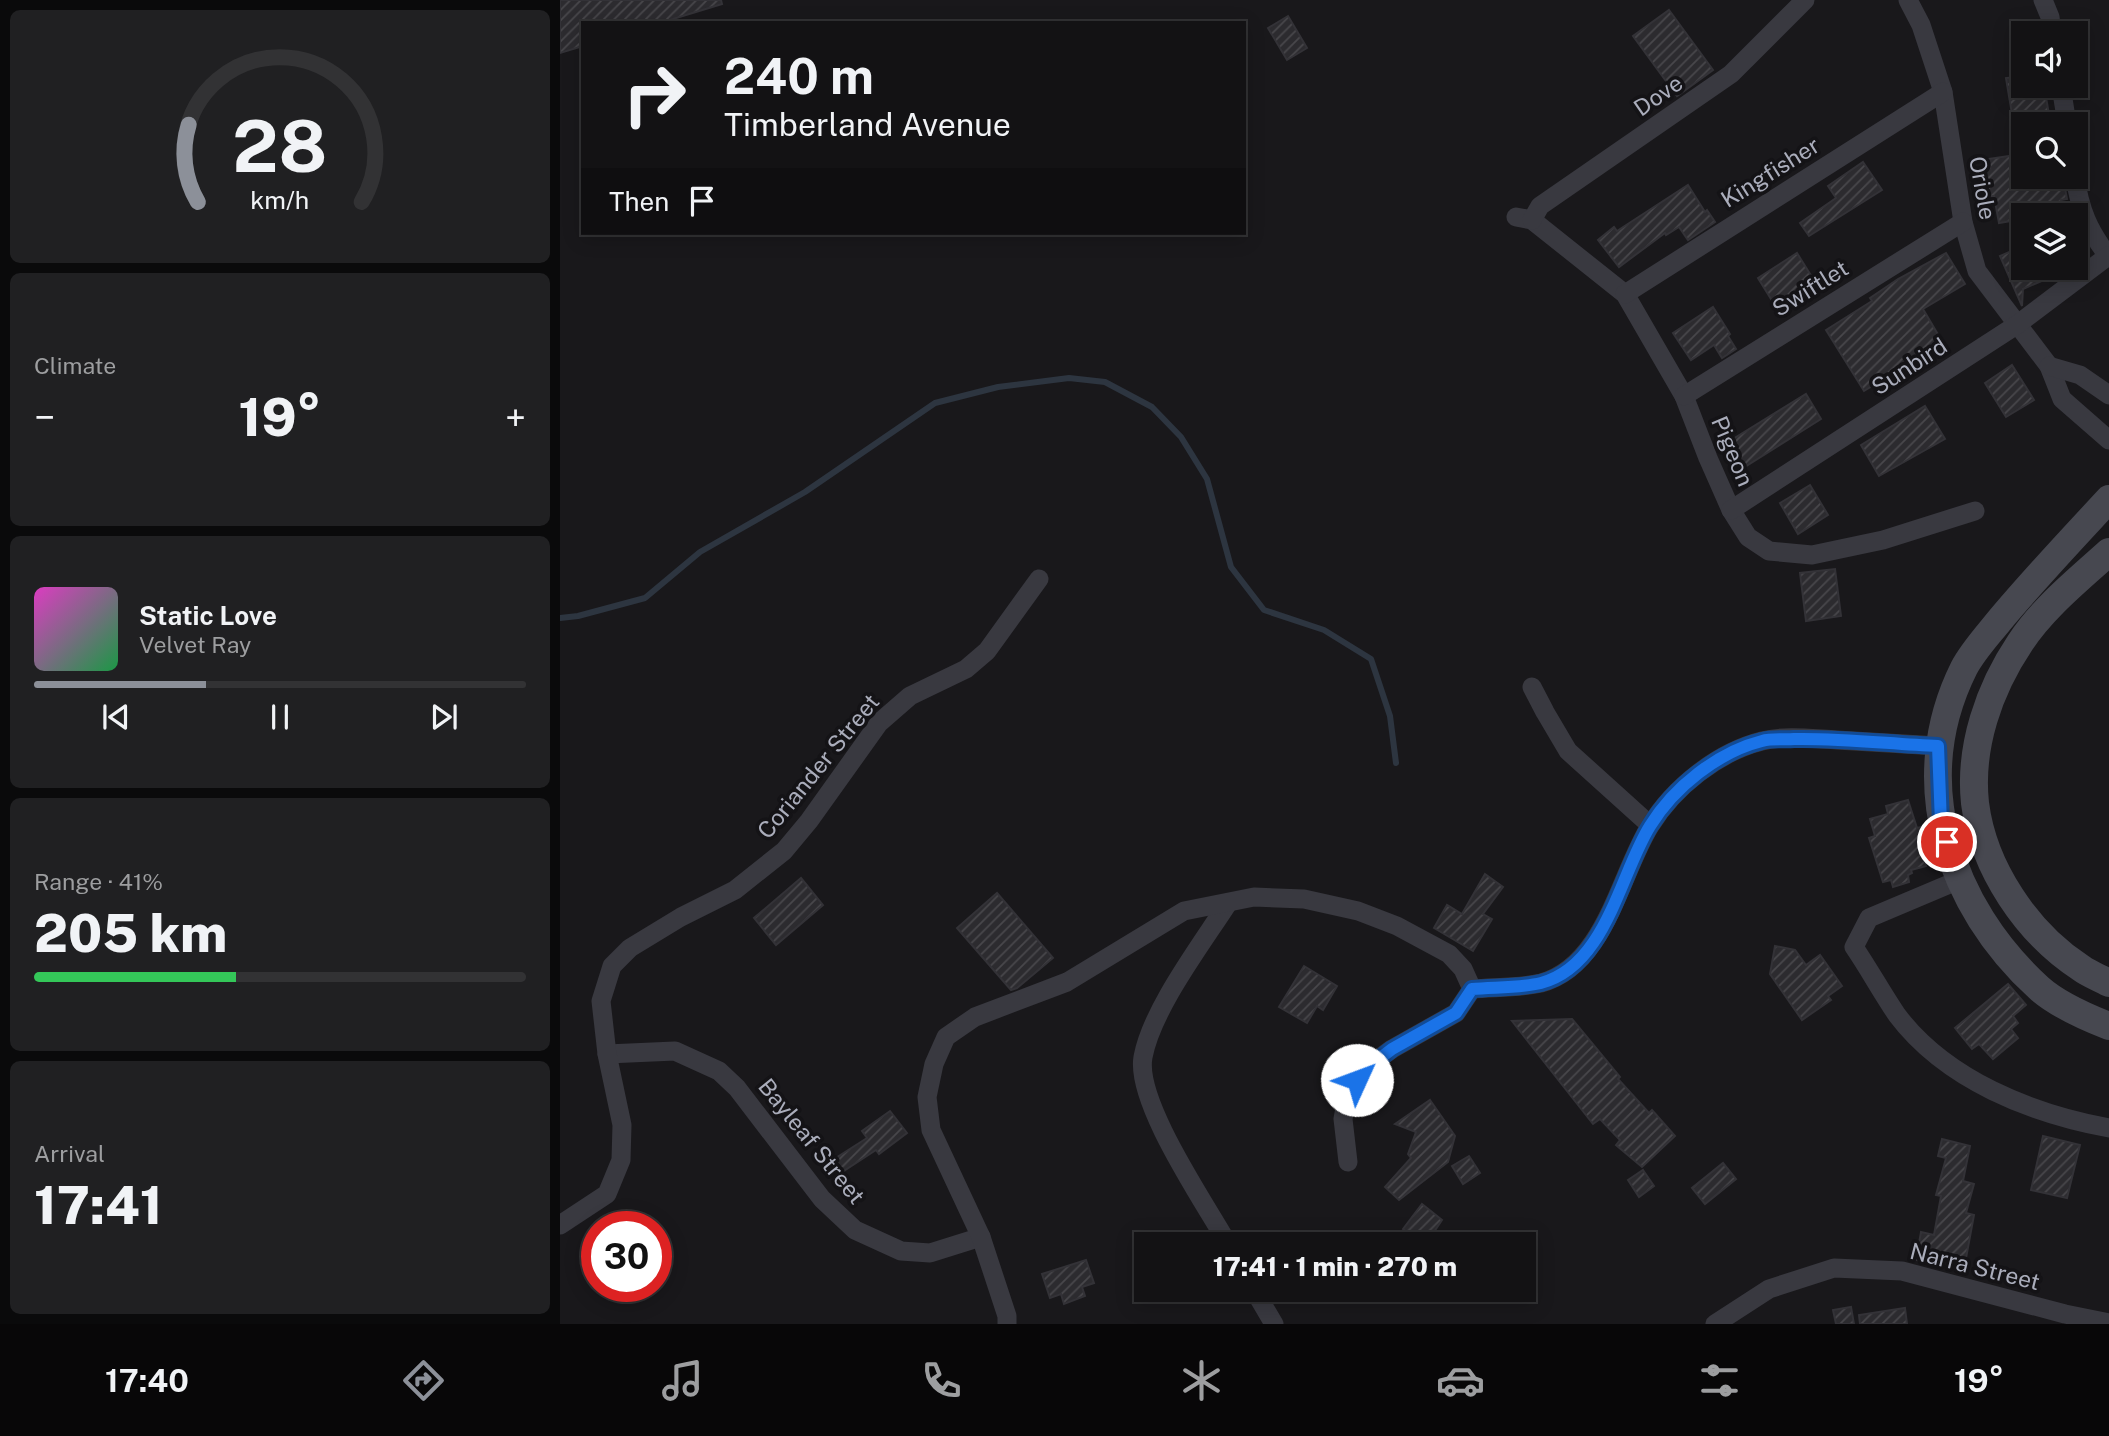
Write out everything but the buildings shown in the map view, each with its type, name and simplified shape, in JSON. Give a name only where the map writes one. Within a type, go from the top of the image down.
[{"type":"street","name":"Dove","points":[[1524,218],[1731,74],[1805,0]]},
{"type":"street","name":"Oriole","points":[[1908,0],[1922,25],[1943,92],[1963,222],[1977,271],[2049,366],[2062,399],[2109,440]]},
{"type":"street","points":[[2043,0],[2050,21]]},
{"type":"street","name":"Kingfisher","points":[[1625,294],[1943,92]]},
{"type":"street","points":[[2077,189],[2087,224],[2108,257]]},
{"type":"street","name":"Pigeon","points":[[1524,218],[1625,294],[1684,396],[1731,510],[1748,537],[1769,551],[1812,555],[1883,540],[1975,511]]},
{"type":"street","name":"Swiftlet","points":[[1684,396],[1963,222]]},
{"type":"street","name":"Sunbird","points":[[1731,510],[2018,324],[2108,257]]},
{"type":"street","points":[[2049,366],[2080,375],[2109,394]]},
{"type":"street","points":[[2109,499],[2023,592],[1965,666],[1938,746],[1941,823],[1959,880],[1993,939],[2041,990],[2086,1017],[2109,1026]]},
{"type":"street","points":[[2109,552],[2064,593],[2021,641],[1997,682],[1982,722],[1975,804],[1986,844],[2006,890],[2046,940],[2081,969],[2109,983]]},
{"type":"street","name":"Coriander Street","points":[[560,1225],[607,1194],[621,1160],[622,1125],[607,1054],[601,1002],[612,966],[630,948],[681,917],[735,890],[784,851],[809,821],[879,723],[910,696],[973,663],[986,650],[1039,579]]},
{"type":"street","points":[[1532,687],[1568,751],[1650,825]]},
{"type":"street","points":[[1472,989],[1542,983],[1563,972],[1584,955],[1608,919],[1650,825],[1689,779],[1732,752],[1764,740],[1811,739],[1938,746]]},
{"type":"street","points":[[1959,880],[1868,918],[1854,947],[1898,1016],[1942,1061],[1997,1094],[2087,1124],[2109,1128]]},
{"type":"street","points":[[1007,1324],[1007,1316],[981,1237],[931,1130],[927,1097],[934,1064],[946,1037],[975,1017],[1067,982],[1184,911],[1254,898],[1304,899],[1358,911],[1397,926],[1449,954],[1463,969],[1472,989]]},
{"type":"street","points":[[1221,1232],[1164,1132],[1143,1078],[1143,1058],[1157,1016],[1228,903]]},
{"type":"street","points":[[1348,1162],[1343,1119],[1348,1091],[1366,1069],[1392,1049],[1456,1013],[1472,989]]},
{"type":"street","name":"Bayleaf Street","points":[[607,1054],[676,1051],[719,1071],[737,1088],[822,1199],[855,1230],[901,1251],[930,1253],[981,1237]]},
{"type":"street","name":"Narra Street","points":[[1716,1324],[1769,1289],[1834,1268],[1902,1271],[2064,1319],[2109,1323]]},
{"type":"street","points":[[1261,1302],[1274,1324]]},
{"type":"waterway","points":[[560,618],[578,616],[645,598],[700,552],[805,492],[935,403],[998,387],[1069,378],[1105,382],[1152,407],[1181,437],[1207,479],[1231,567],[1264,610],[1324,630],[1371,659],[1390,716],[1396,763]]},
{"type":"route","points":[[1357,1080],[1366,1069],[1392,1049],[1456,1013],[1472,989],[1542,983],[1563,972],[1584,955],[1608,919],[1650,825],[1689,779],[1732,752],[1764,740],[1811,739],[1938,746],[1941,823],[1947,842]]}]
